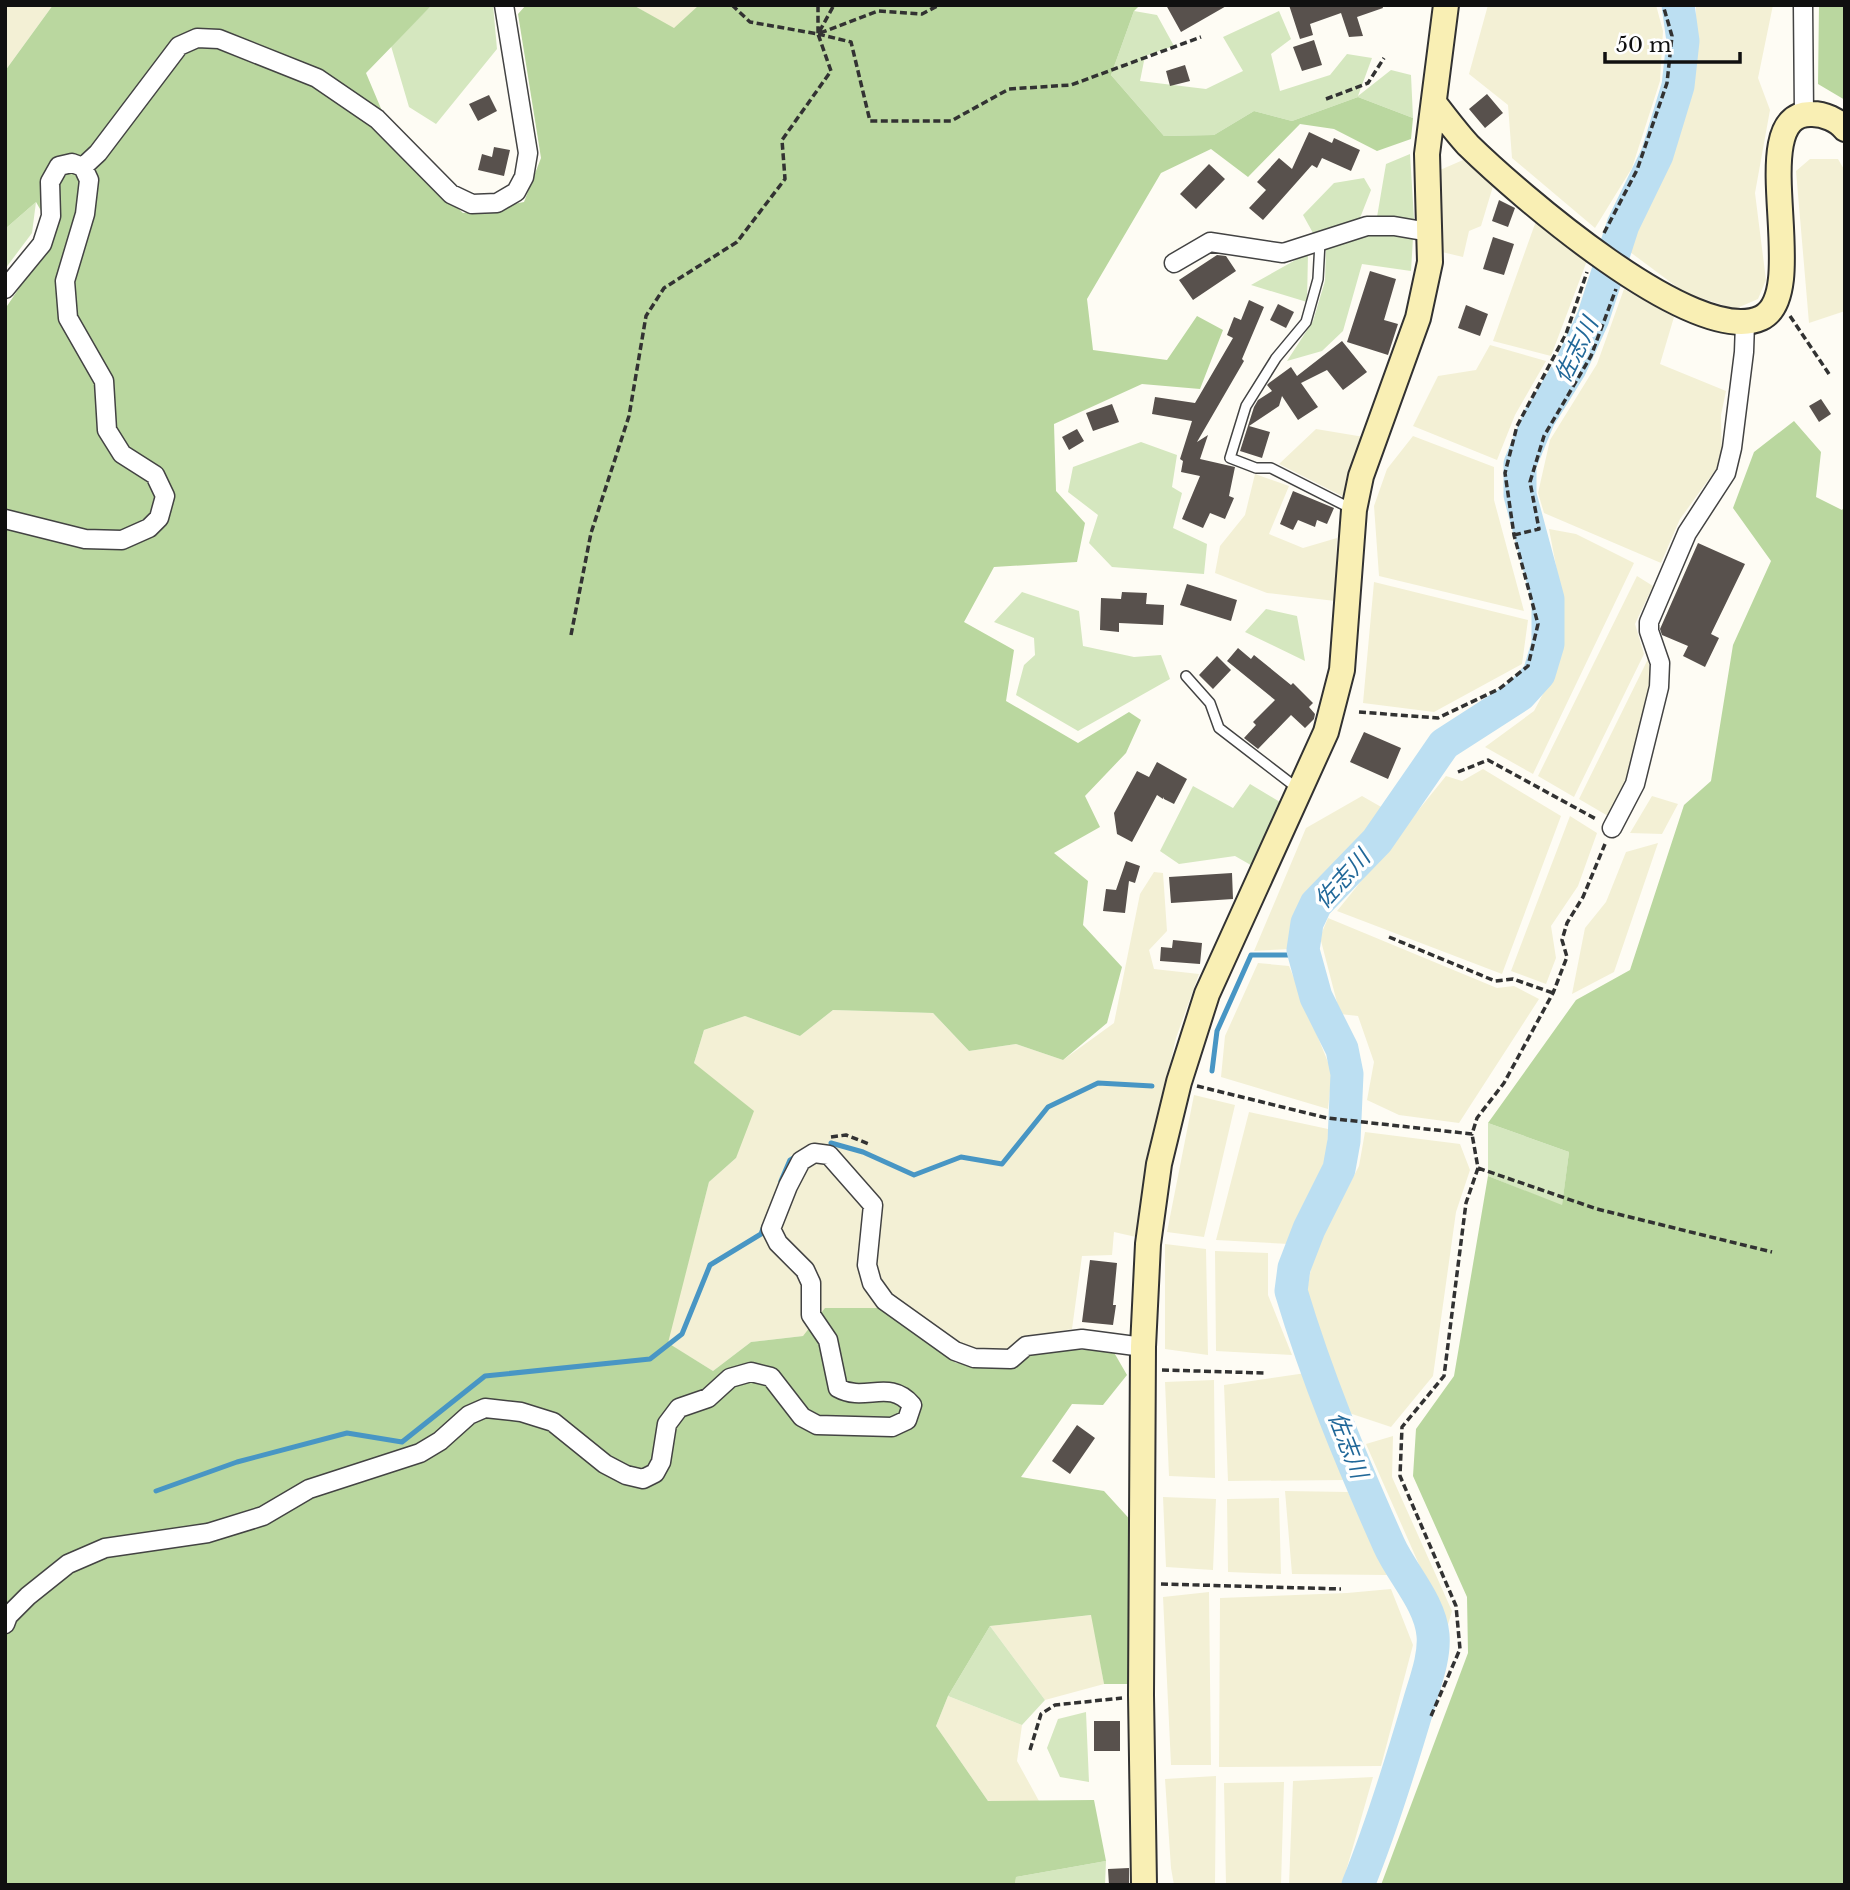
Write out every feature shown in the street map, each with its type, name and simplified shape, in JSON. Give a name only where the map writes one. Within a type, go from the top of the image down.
[{"type":"street","points":[[83,167],[98,153],[179,46],[197,38],[219,39],[317,78],[377,119],[451,194],[472,204],[497,203],[516,192],[524,177],[528,153],[504,5]]},
{"type":"street","points":[[1144,1885],[1141,1695],[1143,1359],[1148,1244],[1159,1164],[1179,1082],[1207,994],[1326,732],[1342,670],[1354,510],[1362,476],[1418,318],[1430,262],[1427,154],[1446,5]]},
{"type":"street","points":[[1803,5],[1804,113]]},
{"type":"street","points":[[1434,103],[1466,142],[1594,252],[1687,308],[1718,320],[1745,323],[1764,317],[1777,301],[1782,273],[1778,158],[1784,134],[1794,119],[1804,113],[1822,114],[1845,129]]},
{"type":"street","points":[[5,289],[41,244],[51,216],[50,182],[59,166],[72,163],[83,167],[89,180],[85,214],[65,281],[68,318],[104,381],[107,429],[122,454],[155,475],[164,496],[159,518],[149,528],[122,540],[85,539],[5,519]]},
{"type":"street","points":[[1174,262],[1210,242],[1283,253],[1367,226],[1394,226],[1429,232]]},
{"type":"street","points":[[1612,828],[1635,784],[1659,687],[1660,663],[1649,631],[1649,622],[1687,533],[1726,473],[1732,448],[1745,323]]},
{"type":"street","points":[[5,1624],[8,1616],[28,1596],[68,1564],[106,1548],[208,1532],[263,1516],[309,1489],[419,1453],[440,1441],[468,1415],[485,1408],[521,1412],[552,1422],[605,1464],[626,1475],[643,1479],[654,1473],[661,1462],[667,1424],[679,1408],[708,1398],[730,1378],[751,1372],[771,1377],[802,1417],[817,1425],[892,1426],[907,1420],[912,1405],[904,1395],[886,1391],[850,1395],[838,1388],[828,1340],[811,1315],[811,1283],[805,1270],[778,1243],[771,1229],[801,1161],[814,1153],[829,1156],[873,1205],[867,1265],[872,1283],[878,1292],[885,1301],[955,1351],[974,1359],[1011,1359],[1026,1346],[1082,1339],[1143,1359]]},
{"type":"lane","points":[[1320,242],[1318,279],[1306,322],[1276,358],[1246,406],[1230,458],[1255,468],[1271,468],[1354,510]]},
{"type":"lane","points":[[1186,676],[1210,703],[1219,728],[1301,792]]},
{"type":"path","points":[[732,5],[750,22],[850,42],[870,121],[951,121],[1009,89],[1071,85],[1201,37]]},
{"type":"path","points":[[571,635],[591,533],[629,416],[646,316],[664,288],[737,242],[785,179],[782,140],[831,71],[818,34],[818,5]]},
{"type":"path","points":[[818,34],[834,5]]},
{"type":"path","points":[[818,34],[878,11],[922,14],[939,5]]},
{"type":"path","points":[[1359,712],[1438,718],[1499,689],[1528,666],[1538,624],[1514,535],[1505,473],[1517,426],[1566,334],[1594,252],[1637,170],[1667,83],[1672,36],[1663,5]]},
{"type":"path","points":[[1326,99],[1368,83],[1384,58]]},
{"type":"path","points":[[1514,535],[1539,529],[1530,482],[1544,436],[1591,356],[1623,270]]},
{"type":"path","points":[[1777,301],[1829,374]]},
{"type":"path","points":[[1431,1716],[1460,1649],[1456,1606],[1400,1476],[1402,1427],[1444,1376],[1466,1203],[1478,1168],[1472,1135],[1478,1118],[1504,1083],[1553,993],[1567,957],[1562,940],[1567,923],[1583,897],[1612,828],[1488,760],[1458,772]]},
{"type":"path","points":[[1389,937],[1496,981],[1513,979],[1553,993]]},
{"type":"path","points":[[1179,1082],[1327,1118],[1472,1135]]},
{"type":"path","points":[[1478,1168],[1597,1209],[1772,1252]]},
{"type":"path","points":[[1143,1359],[1265,1373]]},
{"type":"path","points":[[1142,1583],[1341,1589]]},
{"type":"path","points":[[1030,1750],[1041,1714],[1055,1705],[1141,1695]]},
{"type":"shaded area","points":[[5,5],[53,5],[5,71]]},
{"type":"shaded area","points":[[633,5],[699,5],[674,29]]},
{"type":"shaded area","points":[[1488,5],[1656,5],[1663,31],[1660,81],[1632,168],[1595,228],[1512,158],[1508,105],[1469,74]]},
{"type":"shaded area","points":[[1696,5],[1773,5],[1758,78],[1770,110],[1755,193],[1766,280],[1758,299],[1735,309],[1685,293],[1626,249],[1671,144],[1696,66]]},
{"type":"shaded area","points":[[1470,157],[1494,183],[1481,226],[1469,231],[1463,257],[1442,252],[1440,170]]},
{"type":"shaded area","points":[[1810,159],[1838,159],[1845,171],[1845,311],[1809,323],[1796,171]]},
{"type":"shaded area","points":[[1536,221],[1588,258],[1551,356],[1493,341]]},
{"type":"shaded area","points":[[1624,289],[1674,317],[1660,364],[1726,391],[1721,415],[1722,461],[1680,519],[1661,563],[1544,513],[1538,493],[1550,440],[1597,364]]},
{"type":"shaded area","points":[[1490,345],[1546,361],[1515,415],[1497,460],[1413,426],[1438,376],[1476,370]]},
{"type":"shaded area","points":[[1316,429],[1364,437],[1344,497],[1279,464]]},
{"type":"shaded area","points":[[1413,436],[1494,467],[1494,500],[1524,611],[1379,576],[1374,506],[1387,469]]},
{"type":"shaded area","points":[[1255,474],[1289,486],[1269,534],[1303,548],[1337,538],[1335,601],[1267,593],[1215,573],[1220,546],[1245,515]]},
{"type":"shaded area","points":[[1549,529],[1576,534],[1634,563],[1533,774],[1485,747],[1534,711],[1555,671],[1564,608]]},
{"type":"shaded area","points":[[1637,576],[1653,586],[1635,624],[1644,654],[1574,797],[1538,776]]},
{"type":"shaded area","points":[[1374,582],[1528,620],[1522,664],[1434,712],[1363,703]]},
{"type":"shaded area","points":[[1648,659],[1653,686],[1627,785],[1608,816],[1579,799]]},
{"type":"shaded area","points":[[1483,769],[1561,816],[1502,974],[1337,911],[1446,776],[1462,781]]},
{"type":"shaded area","points":[[1362,796],[1383,808],[1349,850],[1304,893],[1292,920],[1290,949],[1254,951],[1306,828]]},
{"type":"shaded area","points":[[1652,796],[1678,804],[1662,834],[1630,833]]},
{"type":"shaded area","points":[[1570,816],[1597,833],[1578,886],[1551,926],[1556,958],[1546,984],[1511,971]]},
{"type":"shaded area","points":[[1658,843],[1614,972],[1572,994],[1585,928],[1606,902],[1626,852]]},
{"type":"shaded area","points":[[1154,872],[1163,873],[1167,931],[1149,950],[1154,969],[1199,974],[1176,1038],[1149,1156],[1136,1237],[1114,1232],[1112,1255],[1082,1256],[1072,1329],[1022,1338],[1005,1355],[964,1348],[880,1308],[803,1336],[751,1342],[713,1371],[667,1343],[709,1182],[736,1158],[694,1063],[704,1030],[745,1016],[800,1036],[833,1010],[933,1013],[969,1051],[1016,1044],[1063,1060],[1114,1023],[1140,894]]},
{"type":"shaded area","points":[[1328,918],[1497,988],[1514,986],[1539,999],[1459,1123],[1399,1115],[1367,1100],[1374,1062],[1358,1016],[1340,1014],[1320,937]]},
{"type":"shaded area","points":[[1258,963],[1289,966],[1332,1072],[1328,1109],[1221,1077],[1225,1036]]},
{"type":"shaded area","points":[[1194,1095],[1235,1105],[1204,1237],[1167,1232]]},
{"type":"shaded area","points":[[1249,1112],[1328,1129],[1327,1166],[1289,1244],[1216,1240]]},
{"type":"shaded area","points":[[1365,1132],[1460,1144],[1470,1170],[1456,1212],[1433,1376],[1391,1427],[1346,1412],[1307,1290],[1314,1252],[1359,1166]]},
{"type":"shaded area","points":[[1165,1244],[1206,1249],[1208,1355],[1165,1349]]},
{"type":"shaded area","points":[[1215,1251],[1268,1253],[1268,1295],[1292,1355],[1216,1351]]},
{"type":"shaded area","points":[[1306,1373],[1345,1480],[1228,1481],[1224,1385]]},
{"type":"shaded area","points":[[1214,1380],[1215,1478],[1169,1476],[1165,1382]]},
{"type":"shaded area","points":[[1393,1436],[1392,1477],[1452,1611],[1447,1628],[1366,1444]]},
{"type":"shaded area","points":[[1285,1491],[1348,1492],[1387,1575],[1292,1574]]},
{"type":"shaded area","points":[[1163,1497],[1216,1499],[1213,1570],[1166,1567]]},
{"type":"shaded area","points":[[1279,1498],[1281,1574],[1228,1572],[1227,1499]]},
{"type":"shaded area","points":[[1391,1589],[1413,1645],[1381,1766],[1219,1767],[1220,1598]]},
{"type":"shaded area","points":[[1209,1592],[1211,1765],[1171,1765],[1163,1597]]},
{"type":"shaded area","points":[[1092,1615],[1104,1684],[1045,1700],[990,1626]]},
{"type":"shaded area","points":[[948,1696],[1022,1725],[1017,1761],[1039,1801],[988,1801],[936,1726]]},
{"type":"shaded area","points":[[1216,1776],[1215,1885],[1174,1885],[1165,1779]]},
{"type":"shaded area","points":[[1373,1777],[1342,1885],[1289,1885],[1293,1781]]},
{"type":"shaded area","points":[[1284,1782],[1281,1885],[1226,1885],[1224,1783]]},
{"type":"green space","points":[[53,5],[432,5],[366,73],[401,156],[463,213],[524,202],[541,158],[518,14],[526,5],[633,5],[674,28],[699,5],[1140,5],[1134,11],[1111,75],[1164,136],[1214,135],[1254,111],[1292,121],[1358,97],[1413,118],[1411,139],[1377,151],[1334,129],[1300,124],[1248,177],[1211,149],[1161,173],[1087,299],[1093,350],[1167,360],[1197,316],[1223,330],[1200,389],[1142,384],[1054,424],[1056,491],[1085,523],[1077,562],[994,567],[964,622],[1014,650],[1006,701],[1078,743],[1129,712],[1141,720],[1126,753],[1085,796],[1100,827],[1054,853],[1088,881],[1083,925],[1122,967],[1107,1023],[1063,1060],[1016,1044],[969,1051],[933,1013],[833,1010],[800,1036],[745,1016],[704,1030],[694,1063],[754,1111],[736,1158],[709,1182],[668,1343],[713,1371],[751,1342],[803,1336],[825,1308],[880,1308],[956,1363],[1013,1367],[1031,1351],[1112,1349],[1127,1375],[1103,1405],[1072,1404],[1021,1477],[1104,1491],[1135,1525],[1128,1684],[1104,1684],[1091,1615],[990,1626],[948,1696],[936,1726],[988,1801],[1094,1800],[1106,1861],[1016,1877],[1015,1885],[5,1885],[5,309],[55,235],[36,202],[5,229],[5,71]]},
{"type":"green space","points":[[432,5],[493,5],[497,49],[436,124],[409,107],[391,46]]},
{"type":"green space","points":[[1819,5],[1845,5],[1845,100],[1818,84]]},
{"type":"green space","points":[[1134,11],[1157,15],[1174,46],[1145,56],[1140,81],[1206,89],[1243,71],[1223,37],[1279,11],[1291,39],[1271,54],[1280,91],[1330,75],[1347,54],[1372,58],[1358,96],[1391,70],[1411,75],[1413,118],[1358,97],[1292,121],[1254,111],[1214,135],[1164,136],[1111,75]]},
{"type":"green space","points":[[1410,154],[1414,219],[1377,217],[1386,164]]},
{"type":"green space","points":[[1364,178],[1371,190],[1360,218],[1313,233],[1303,215],[1334,183]]},
{"type":"green space","points":[[36,202],[32,233],[5,269],[5,229]]},
{"type":"green space","points":[[1361,232],[1413,238],[1411,271],[1362,264],[1343,331],[1322,351],[1287,361],[1313,321],[1325,281],[1326,249]]},
{"type":"green space","points":[[1308,253],[1307,302],[1251,285]]},
{"type":"green space","points":[[1794,421],[1821,452],[1816,497],[1842,510],[1845,506],[1845,1885],[1381,1885],[1468,1653],[1467,1597],[1413,1476],[1416,1429],[1454,1376],[1488,1176],[1562,1205],[1569,1152],[1488,1123],[1576,1000],[1630,970],[1684,805],[1711,781],[1733,645],[1771,561],[1733,508],[1754,452]]},
{"type":"green space","points":[[1141,442],[1177,455],[1172,487],[1182,493],[1173,528],[1207,544],[1204,574],[1112,567],[1089,543],[1098,515],[1068,492],[1073,467]]},
{"type":"green space","points":[[1022,592],[1079,611],[1083,646],[1134,657],[1161,655],[1170,679],[1078,731],[1016,695],[1024,665],[1035,655],[1034,638],[994,622]]},
{"type":"green space","points":[[1266,609],[1297,616],[1305,661],[1245,632]]},
{"type":"green space","points":[[1250,784],[1285,805],[1256,868],[1235,856],[1179,864],[1160,851],[1193,786],[1233,808]]},
{"type":"green space","points":[[1488,1123],[1569,1152],[1562,1206],[1488,1176]]},
{"type":"green space","points":[[990,1626],[1045,1700],[1022,1725],[948,1696]]},
{"type":"green space","points":[[1086,1712],[1089,1782],[1060,1777],[1047,1748],[1058,1719]]},
{"type":"green space","points":[[1106,1861],[1105,1885],[1015,1885],[1016,1877]]},
{"type":"building","points":[[1166,5],[1228,5],[1181,32]]},
{"type":"building","points":[[1289,5],[1382,5],[1383,8],[1357,17],[1363,36],[1349,37],[1341,13],[1310,24],[1313,35],[1300,39]]},
{"type":"building","points":[[1314,40],[1322,65],[1302,71],[1293,47]]},
{"type":"building","points":[[1185,65],[1190,81],[1170,86],[1166,71]]},
{"type":"building","points":[[1487,94],[1503,113],[1485,128],[1469,109]]},
{"type":"building","points":[[489,95],[497,111],[478,121],[469,104]]},
{"type":"building","points":[[1309,132],[1332,143],[1334,138],[1360,150],[1351,171],[1322,158],[1317,168],[1312,165],[1263,220],[1249,208],[1266,190],[1257,182],[1279,158],[1292,169]]},
{"type":"building","points":[[494,147],[510,150],[504,176],[478,170],[482,154],[492,157]]},
{"type":"building","points":[[1209,164],[1225,179],[1196,209],[1180,194]]},
{"type":"building","points":[[1499,200],[1515,208],[1508,227],[1492,221]]},
{"type":"building","points":[[1493,237],[1514,244],[1504,275],[1483,269]]},
{"type":"building","points":[[1217,255],[1226,256],[1236,271],[1193,300],[1179,280]]},
{"type":"building","points":[[1370,271],[1396,279],[1384,320],[1398,324],[1388,355],[1347,342]]},
{"type":"building","points":[[1249,300],[1264,307],[1242,359],[1244,361],[1197,442],[1208,435],[1200,459],[1235,467],[1229,496],[1234,498],[1225,519],[1210,513],[1203,528],[1182,519],[1200,476],[1181,472],[1183,461],[1180,459],[1192,421],[1152,414],[1155,397],[1195,403],[1233,338],[1227,335],[1234,317],[1241,320]]},
{"type":"building","points":[[1278,304],[1294,312],[1286,328],[1270,320]]},
{"type":"building","points":[[1466,305],[1488,314],[1480,336],[1458,328]]},
{"type":"building","points":[[1342,341],[1367,372],[1343,390],[1327,370],[1301,383],[1318,407],[1298,420],[1282,396],[1279,406],[1249,426],[1270,432],[1262,458],[1240,451],[1254,407],[1258,400],[1272,391],[1267,385],[1291,367],[1297,376]]},
{"type":"building","points":[[1821,399],[1831,414],[1819,422],[1809,406]]},
{"type":"building","points":[[1112,404],[1119,422],[1093,431],[1086,413]]},
{"type":"building","points":[[1077,429],[1084,441],[1069,450],[1062,437]]},
{"type":"building","points":[[1293,491],[1334,508],[1327,524],[1317,520],[1315,527],[1298,520],[1293,530],[1280,524]]},
{"type":"building","points":[[1698,543],[1745,564],[1711,634],[1719,638],[1705,667],[1683,656],[1688,646],[1662,635],[1660,629]]},
{"type":"building","points":[[1187,584],[1237,600],[1231,621],[1180,605]]},
{"type":"building","points":[[1122,592],[1147,593],[1146,604],[1164,605],[1163,625],[1119,623],[1119,632],[1100,630],[1101,598],[1121,599]]},
{"type":"building","points":[[1238,648],[1251,659],[1254,655],[1291,685],[1293,683],[1313,703],[1309,707],[1315,714],[1314,719],[1305,728],[1291,715],[1258,749],[1244,738],[1256,725],[1253,722],[1275,700],[1227,661]]},
{"type":"building","points":[[1217,656],[1231,670],[1213,689],[1199,675]]},
{"type":"building","points":[[1364,732],[1401,748],[1388,779],[1350,762]]},
{"type":"building","points":[[1157,762],[1187,779],[1174,804],[1157,795],[1132,842],[1117,834],[1114,813],[1137,771],[1149,777]]},
{"type":"building","points":[[1126,861],[1140,866],[1135,883],[1129,881],[1125,913],[1103,911],[1106,889],[1116,890]]},
{"type":"building","points":[[1232,873],[1233,899],[1171,903],[1169,877]]},
{"type":"building","points":[[1173,940],[1202,943],[1200,964],[1160,961],[1161,947],[1172,948]]},
{"type":"building","points":[[1090,1260],[1117,1263],[1113,1325],[1082,1322]]},
{"type":"building","points":[[1077,1425],[1095,1438],[1070,1474],[1052,1461]]},
{"type":"building","points":[[1094,1721],[1120,1721],[1120,1751],[1094,1751]]},
{"type":"building","points":[[1129,1868],[1129,1885],[1109,1885],[1108,1869]]},
{"type":"waterway","name":"佐志川","points":[[1358,1885],[1391,1795],[1427,1678],[1433,1652],[1433,1635],[1427,1611],[1394,1556],[1349,1451],[1312,1356],[1291,1291],[1294,1268],[1309,1229],[1339,1169],[1344,1141],[1347,1074],[1342,1049],[1316,997],[1303,950],[1307,923],[1316,904],[1377,841],[1444,744],[1520,695],[1539,674],[1548,644],[1548,599],[1520,495],[1520,464],[1539,418],[1570,368],[1593,318],[1623,225],[1657,155],[1678,86],[1683,41],[1678,5]]},
{"type":"waterway","points":[[1212,1071],[1217,1031],[1251,955],[1293,955],[1303,950]]},
{"type":"waterway","points":[[831,1143],[863,1152],[914,1175],[961,1157],[1002,1164],[1048,1107],[1098,1083],[1152,1086]]},
{"type":"waterway","points":[[781,1181],[790,1160],[798,1155]]},
{"type":"waterway","points":[[156,1491],[237,1462],[347,1433],[402,1442],[485,1376],[650,1359],[682,1334],[710,1265],[761,1234],[764,1226]]}]
